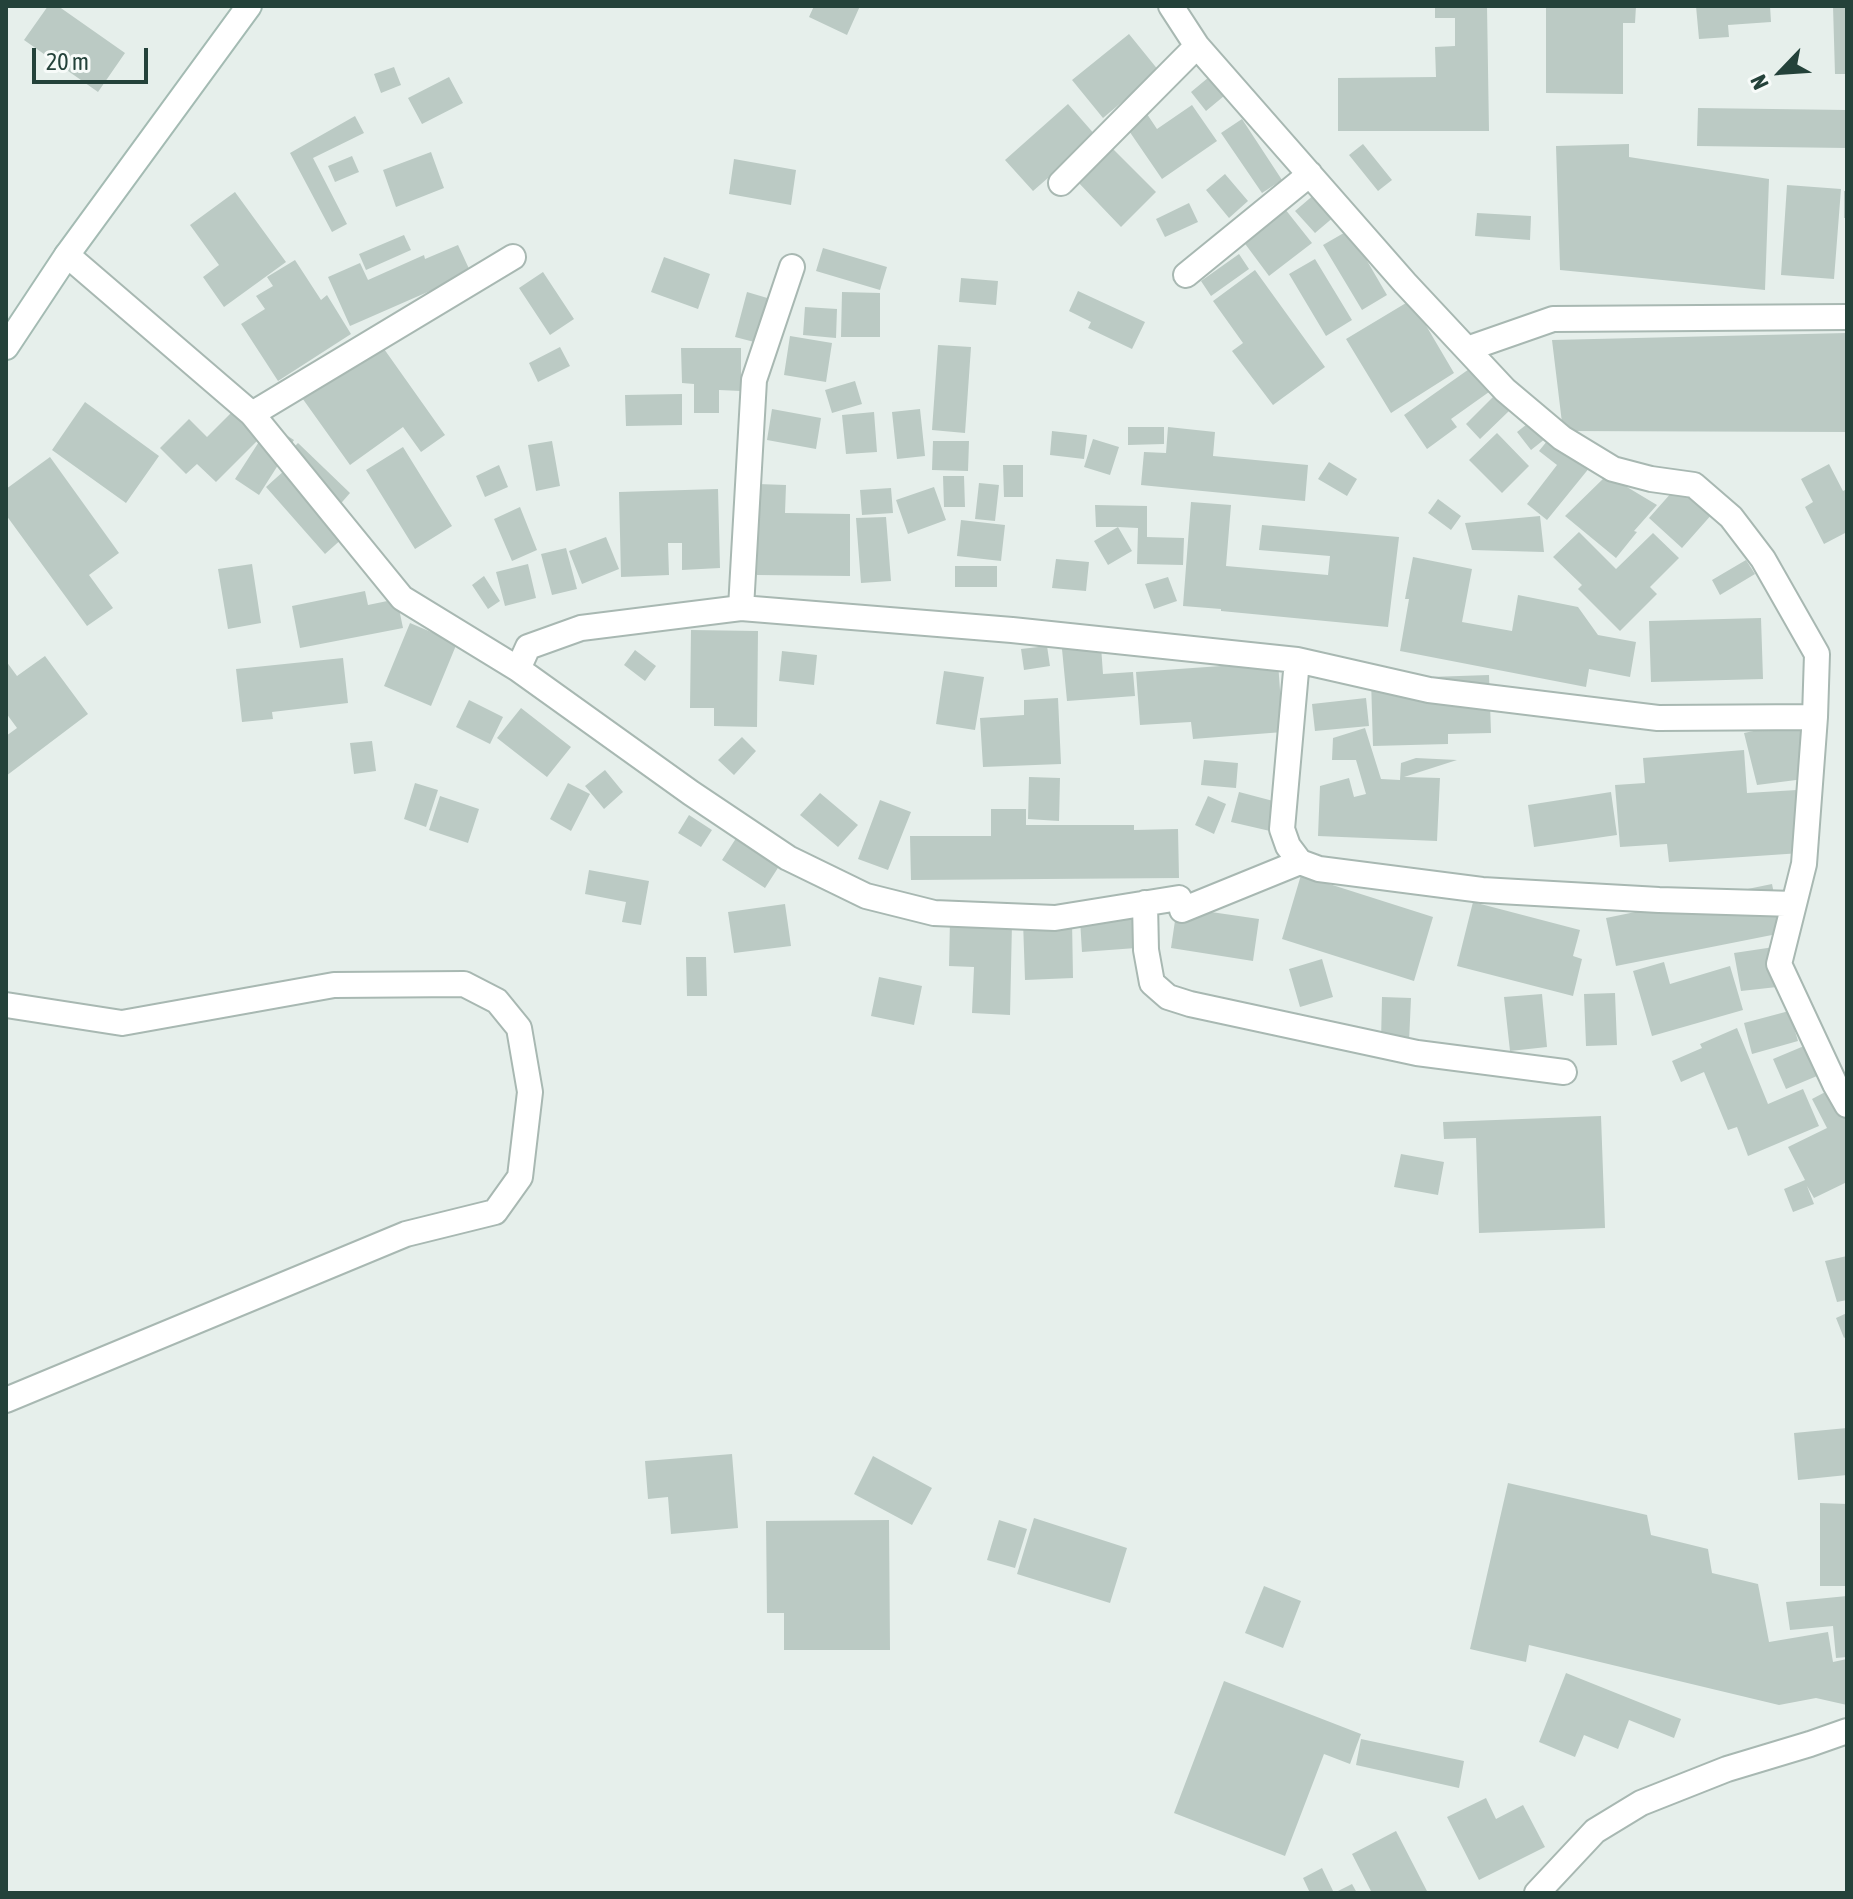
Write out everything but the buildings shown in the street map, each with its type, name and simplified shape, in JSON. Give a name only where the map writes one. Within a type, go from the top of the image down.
[{"type":"street","points":[[6,347],[67,255],[249,6]]},
{"type":"street","points":[[1171,6],[1197,46],[1405,283],[1505,390],[1562,438],[1613,469],[1651,479],[1694,485],[1731,517],[1763,559],[1817,654],[1804,864],[1779,964],[1847,1105]]},
{"type":"street","points":[[1061,183],[1197,46]]},
{"type":"street","points":[[1186,275],[1310,174]]},
{"type":"street","points":[[67,255],[252,414],[402,598],[518,669],[788,858],[866,896],[934,913],[1055,918],[1145,903],[1181,904],[1300,862]]},
{"type":"street","points":[[252,414],[513,257]]},
{"type":"street","points":[[741,608],[754,380],[792,267]]},
{"type":"street","points":[[1467,349],[1553,319],[1847,317]]},
{"type":"street","points":[[518,669],[528,647],[581,628],[741,608],[1012,630],[1297,660],[1429,690],[1658,718],[1815,717]]},
{"type":"street","points":[[1297,660],[1282,829],[1288,846],[1300,862],[1319,869],[1482,890],[1794,904]]},
{"type":"street","points":[[1145,903],[1146,950],[1152,983],[1168,997],[1417,1053],[1564,1072]]},
{"type":"street","points":[[6,1005],[122,1023],[334,985],[464,984],[497,1001],[519,1028],[530,1092],[520,1177],[495,1212],[406,1234],[6,1400]]},
{"type":"street","points":[[1537,1893],[1595,1831],[1641,1803],[1727,1769],[1847,1731]]}]
